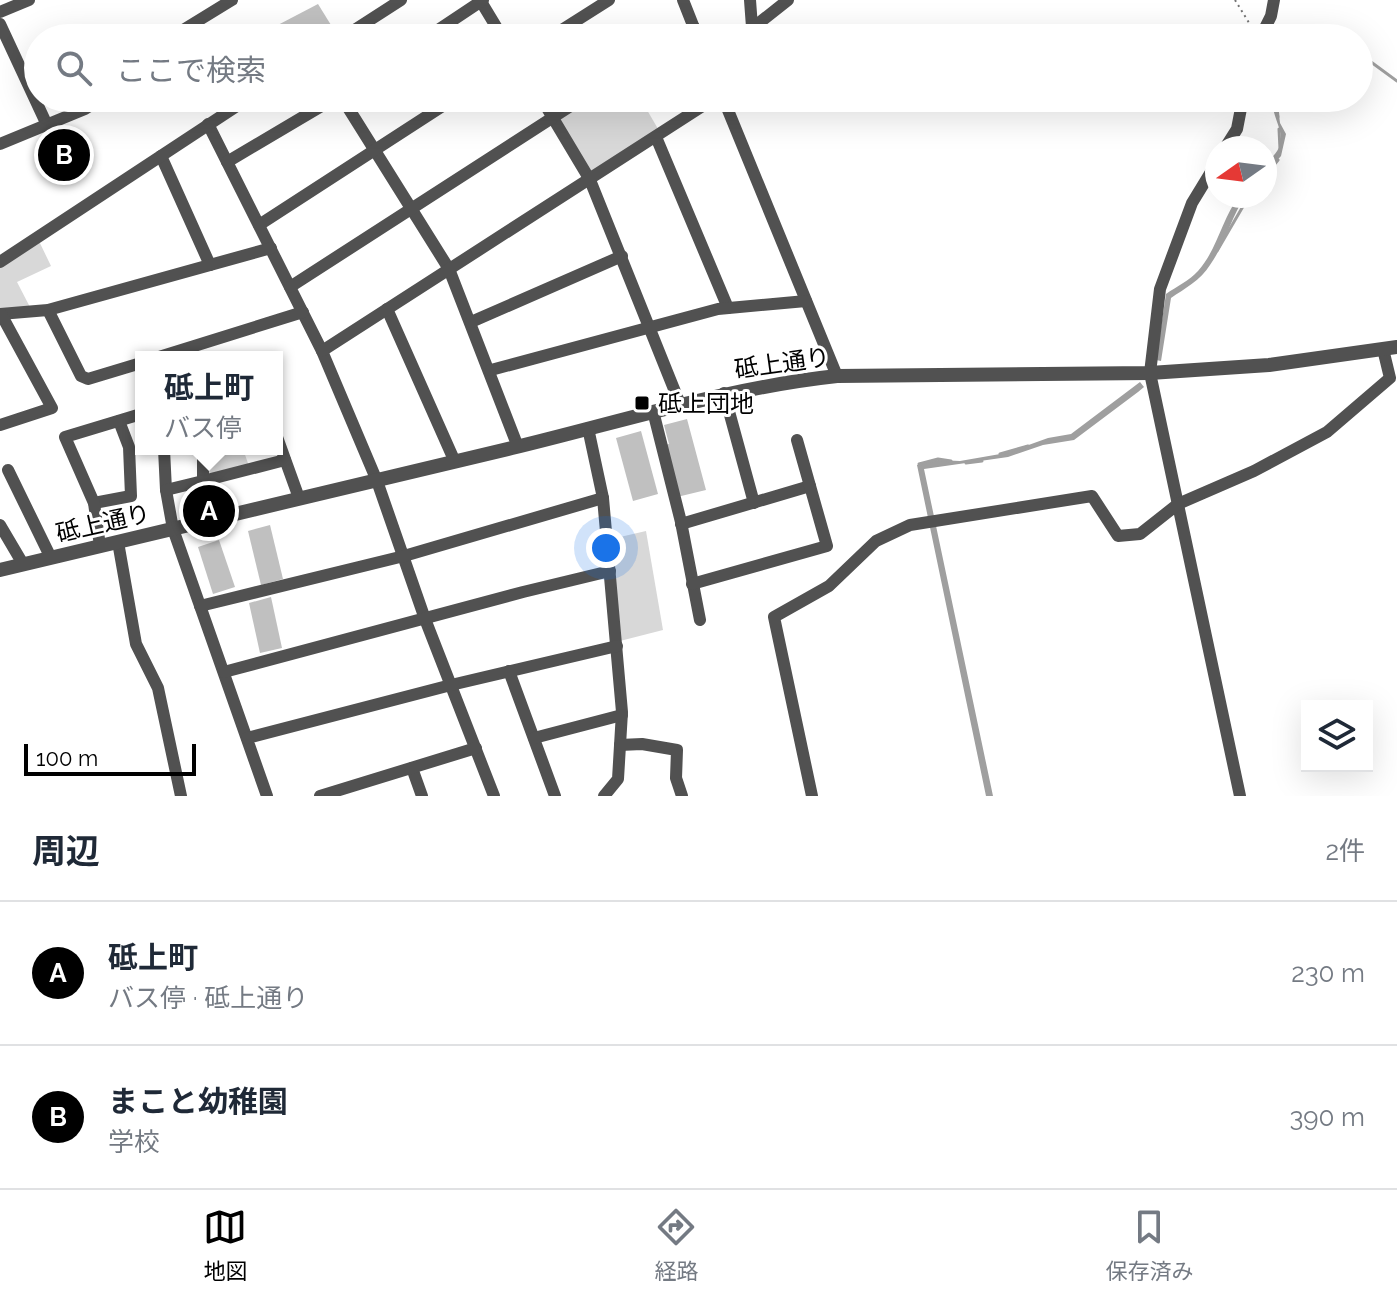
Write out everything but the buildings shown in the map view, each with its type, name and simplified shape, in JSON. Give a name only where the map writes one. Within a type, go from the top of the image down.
[{"type":"street","points":[[0,12],[29,0]]},
{"type":"street","points":[[193,24],[232,0]]},
{"type":"street","points":[[364,24],[401,0]]},
{"type":"street","points":[[571,24],[609,0]]},
{"type":"street","points":[[683,0],[693,24]]},
{"type":"street","points":[[750,0],[752,24]]},
{"type":"street","points":[[756,24],[788,0]]},
{"type":"street","points":[[1267,24],[1274,0]]},
{"type":"street","points":[[447,24],[481,1],[495,24]]},
{"type":"street","points":[[0,24],[24,76]]},
{"type":"street","points":[[41,112],[47,125]]},
{"type":"street","points":[[0,144],[74,112]]},
{"type":"street","points":[[0,262],[227,112]]},
{"type":"street","points":[[227,162],[311,112]]},
{"type":"street","points":[[351,112],[449,269],[491,370],[518,447]]},
{"type":"street","points":[[259,225],[433,112]]},
{"type":"street","points":[[550,112],[590,180],[680,404]]},
{"type":"street","points":[[290,287],[561,112]]},
{"type":"street","points":[[322,351],[694,112]]},
{"type":"street","points":[[729,112],[837,376]]},
{"type":"street","points":[[1233,136],[1240,112]]},
{"type":"street","points":[[208,124],[322,351],[377,481],[425,619],[494,796]]},
{"type":"street","points":[[656,137],[728,308]]},
{"type":"street","points":[[161,156],[210,265]]},
{"type":"street","points":[[1205,182],[1192,203],[1160,289],[1150,373],[1240,796]]},
{"type":"street","points":[[0,425],[52,408],[1,314],[48,310],[271,248]]},
{"type":"street","points":[[471,322],[622,256]]},
{"type":"street","points":[[491,370],[728,308],[806,301]]},
{"type":"street","points":[[387,309],[455,462]]},
{"type":"street","points":[[48,310],[81,376],[88,379],[135,365]]},
{"type":"street","points":[[178,351],[303,312]]},
{"type":"street","points":[[812,796],[774,617],[829,586],[876,541],[910,525],[1092,496],[1118,536],[1140,534],[1178,504],[1254,471],[1327,432],[1394,381],[1390,348]]},
{"type":"street","name":"砥上通り","points":[[0,570],[518,447],[724,393],[837,376],[1150,373],[1269,365],[1390,348]]},
{"type":"street","points":[[724,393],[754,503]]},
{"type":"street","points":[[653,411],[681,524],[700,620]]},
{"type":"street","points":[[100,546],[94,503],[65,437],[135,416]]},
{"type":"street","points":[[94,503],[131,496],[129,447],[119,421]]},
{"type":"street","points":[[588,428],[603,498],[622,715],[618,779],[604,796]]},
{"type":"street","points":[[692,584],[827,546],[797,440]]},
{"type":"street","points":[[283,454],[299,498]]},
{"type":"street","points":[[164,455],[173,529],[267,796]]},
{"type":"street","points":[[203,455],[203,481]]},
{"type":"street","points":[[166,490],[285,460]]},
{"type":"street","points":[[8,470],[51,558]]},
{"type":"street","points":[[681,524],[810,486]]},
{"type":"street","points":[[200,606],[404,556],[603,498]]},
{"type":"street","points":[[0,525],[23,564]]},
{"type":"street","points":[[118,542],[136,644],[158,688],[181,796]]},
{"type":"street","points":[[224,672],[610,571]]},
{"type":"street","points":[[247,738],[617,646]]},
{"type":"street","points":[[509,671],[555,796]]},
{"type":"street","points":[[534,738],[622,715]]},
{"type":"street","points":[[620,745],[642,744],[677,750],[676,778],[682,796]]},
{"type":"street","points":[[320,796],[476,748]]},
{"type":"street","points":[[412,768],[422,796]]},
{"type":"path","points":[[1235,0],[1250,24]]},
{"type":"shaded area","points":[[561,112],[648,112],[661,134],[590,180],[553,117]]},
{"type":"shaded area","points":[[1274,112],[1279,112],[1286,134],[1277,160],[1281,143]]},
{"type":"shaded area","points":[[1232,208],[1239,208],[1210,265],[1197,280],[1171,298],[1161,361],[1156,360],[1166,294],[1205,263]]},
{"type":"shaded area","points":[[37,237],[51,266],[17,282],[32,311],[0,314],[0,262]]},
{"type":"shaded area","points":[[1140,382],[1144,387],[1074,440],[1043,445],[1008,457],[924,469],[993,796],[986,796],[917,465],[1006,453],[1048,438],[1071,434]]},
{"type":"shaded area","points":[[203,455],[245,455],[250,469],[203,474]]},
{"type":"shaded area","points":[[646,531],[663,630],[616,642],[607,540]]},
{"type":"waterway","points":[[1373,63],[1397,81]]},
{"type":"waterway","points":[[1277,112],[1278,117]]},
{"type":"waterway","points":[[1279,129],[1280,149]]},
{"type":"waterway","points":[[1217,251],[1242,208]]},
{"type":"waterway","points":[[1000,454],[1028,446]]},
{"type":"waterway","points":[[920,467],[919,464],[938,459],[951,461]]},
{"type":"waterway","points":[[966,463],[982,461]]},
{"type":"place","name":"まこと幼稚園","points":[[64,155]]},
{"type":"place","name":"砥上団地","points":[[642,403]]},
{"type":"place","name":"砥上町","points":[[209,511]]}]
